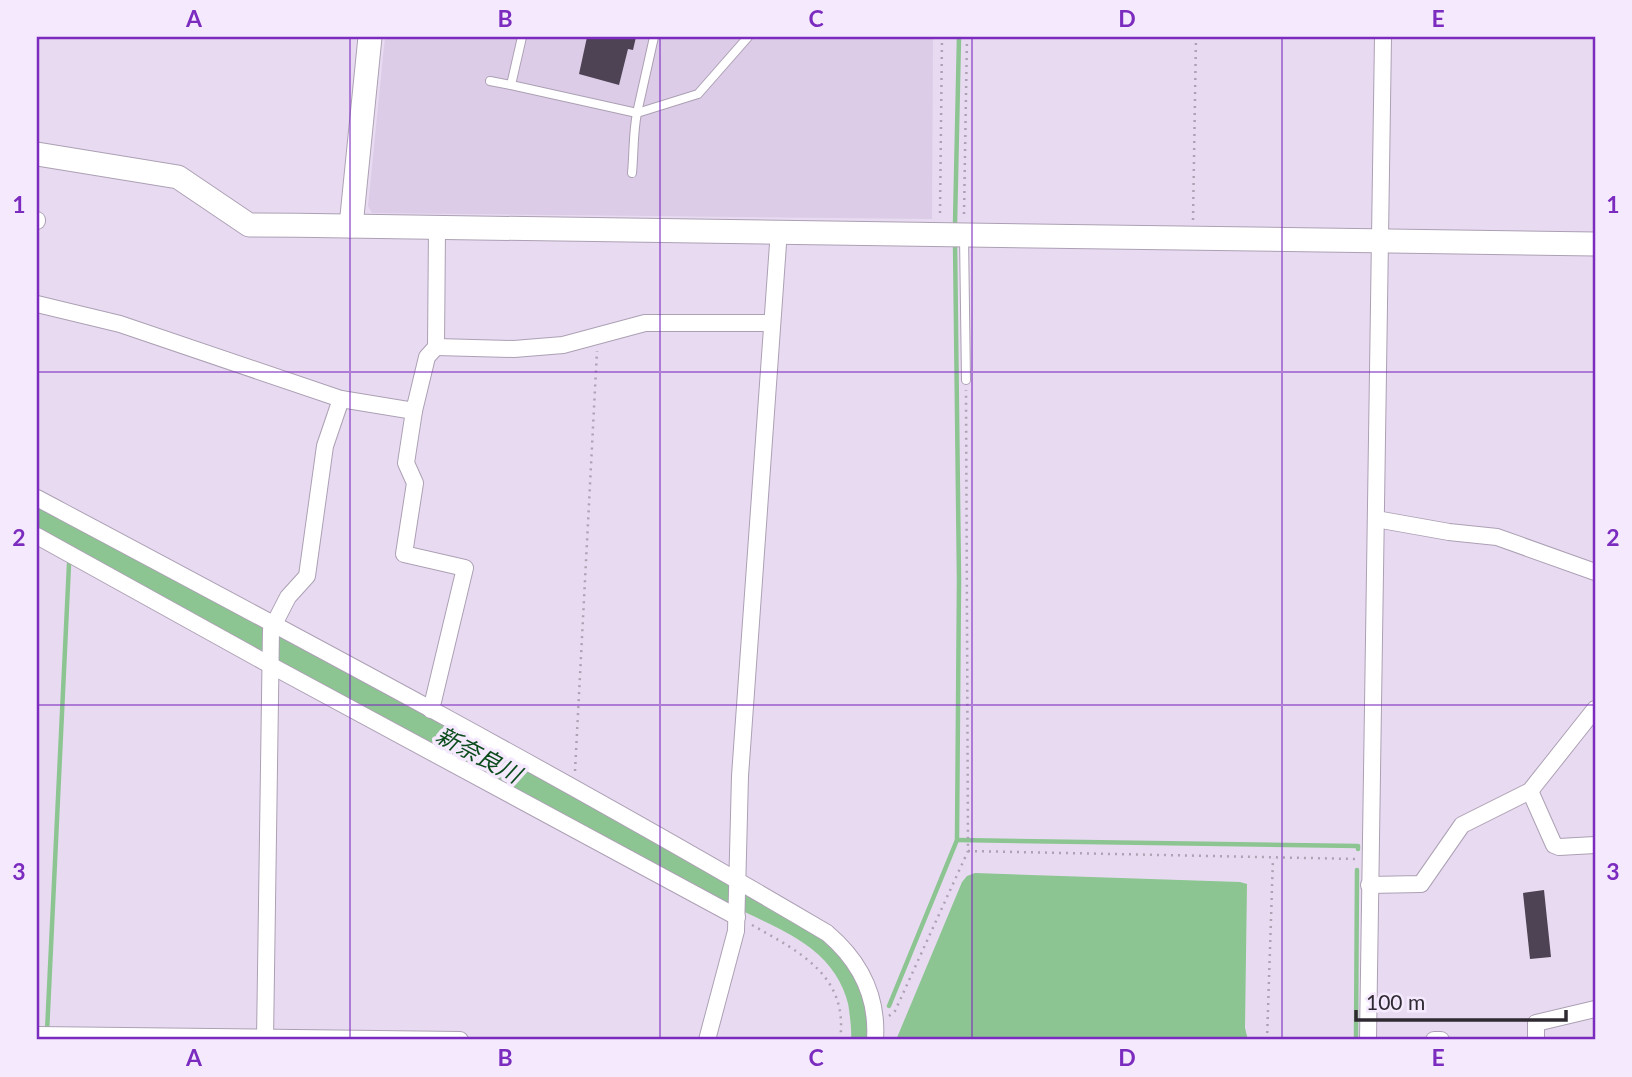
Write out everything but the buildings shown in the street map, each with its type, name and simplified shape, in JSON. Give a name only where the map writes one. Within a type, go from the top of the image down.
[{"type":"street","points":[[351,226],[370,37]]},
{"type":"street","points":[[1368,1040],[1384,37]]},
{"type":"street","points":[[37,154],[178,177],[249,225],[779,230],[1595,244]]},
{"type":"street","points":[[431,709],[465,568],[404,554],[415,483],[406,463],[414,411],[427,357],[436,347],[436,228]]},
{"type":"street","points":[[707,1040],[736,931],[740,776],[779,230]]},
{"type":"street","points":[[37,304],[120,324],[341,399],[414,411]]},
{"type":"street","points":[[436,347],[514,349],[563,345],[645,323],[772,323]]},
{"type":"street","points":[[265,1039],[272,627],[288,597],[307,576],[326,446],[341,399]]},
{"type":"street","points":[[37,498],[575,788],[827,933],[845,948],[857,963],[869,988],[875,1035]]},
{"type":"street","points":[[1376,519],[1449,532],[1497,537],[1595,572]]},
{"type":"street","points":[[37,536],[737,913]]},
{"type":"street","points":[[1369,885],[1421,884],[1462,825],[1530,790],[1595,709]]},
{"type":"street","points":[[1530,790],[1554,845],[1595,845]]},
{"type":"street","points":[[1536,1040],[1536,1023],[1595,1009]]},
{"type":"street","points":[[37,1035],[460,1040]]},
{"type":"street","points":[[1434,1040],[1441,1040]]},
{"type":"lane","points":[[511,85],[522,37]]},
{"type":"lane","points":[[632,173],[635,147],[633,136],[654,37]]},
{"type":"lane","points":[[490,81],[638,113],[698,94],[748,37]]},
{"type":"lane","points":[[964,235],[966,380]]},
{"type":"path","points":[[939,234],[942,37]]},
{"type":"path","points":[[964,235],[967,37]]},
{"type":"path","points":[[1193,237],[1196,37]]},
{"type":"path","points":[[575,788],[598,335]]},
{"type":"path","points":[[875,1035],[895,1011],[968,850],[966,380]]},
{"type":"path","points":[[968,850],[1369,859]]},
{"type":"path","points":[[1267,1040],[1273,857]]},
{"type":"path","points":[[737,913],[797,950],[813,963],[828,981],[841,1014],[840,1040]]},
{"type":"shaded area","points":[[385,37],[933,37],[932,219],[372,213],[368,206]]},
{"type":"shaded area","points":[[975,873],[1247,884],[1245,1028],[1248,1040],[896,1040],[962,882]]},
{"type":"waterway","points":[[955,224],[959,37]]},
{"type":"waterway","points":[[889,1006],[957,840],[959,580],[955,241]]},
{"type":"waterway","name":"新奈良川","points":[[37,516],[728,891],[809,932],[826,945],[852,979],[860,1002],[863,1040]]},
{"type":"waterway","points":[[47,1032],[69,564]]},
{"type":"waterway","points":[[957,840],[1358,846],[1358,849]]},
{"type":"waterway","points":[[1356,1040],[1357,870]]}]
